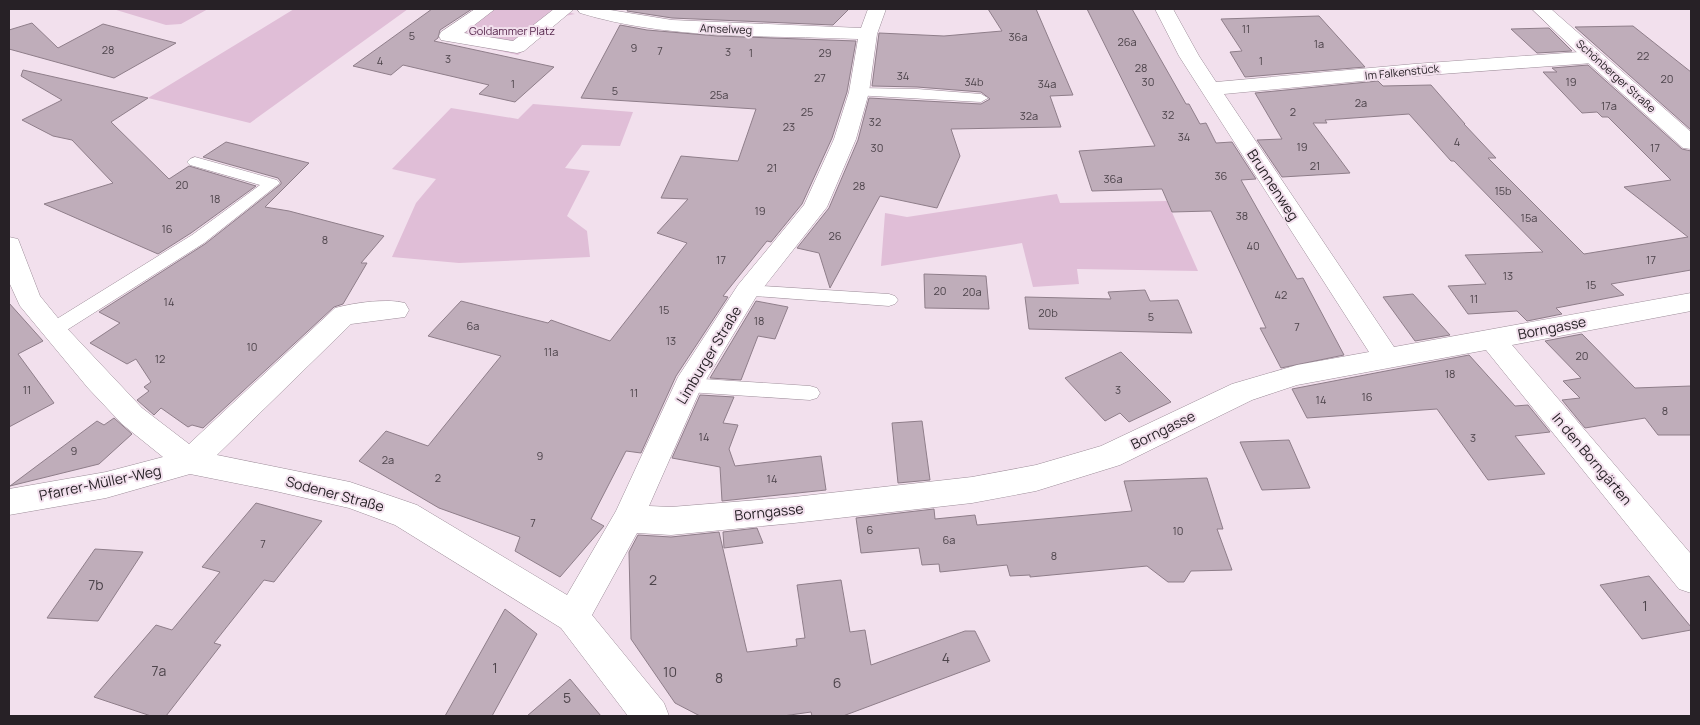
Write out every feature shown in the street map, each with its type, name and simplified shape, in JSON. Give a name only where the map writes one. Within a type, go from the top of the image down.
[{"type":"street","points":[[486,9],[448,36],[517,48],[565,9]]},
{"type":"street","name":"Amselweg","points":[[586,9],[614,12],[672,26],[868,34]]},
{"type":"street","name":"Limburger Straße","points":[[573,616],[628,519],[688,385],[747,291],[815,207],[842,147],[860,80],[868,34],[877,9]]},
{"type":"street","name":"Brunnenweg","points":[[1164,9],[1189,56],[1387,358]]},
{"type":"street","name":"Schönberger Straße","points":[[1541,9],[1593,58],[1691,143]]},
{"type":"street","name":"Im Falkenstück","points":[[1211,89],[1414,70],[1593,58]]},
{"type":"street","name":"Sodener Straße","points":[[9,245],[14,265],[29,300],[53,330],[132,416],[190,462],[276,478],[350,495],[406,515],[573,616]]},
{"type":"street","name":"Borngasse","points":[[628,519],[671,521],[794,510],[972,490],[1036,478],[1110,456],[1242,392],[1297,375],[1691,302]]},
{"type":"street","points":[[190,462],[344,315],[396,310]]},
{"type":"street","name":"In den Borngärten","points":[[1492,339],[1691,578]]},
{"type":"street","name":"Pfarrer-Müller-Weg","points":[[9,502],[106,485],[190,462]]},
{"type":"street","points":[[573,616],[651,716]]},
{"type":"lane","points":[[860,80],[917,93],[981,98]]},
{"type":"lane","points":[[53,330],[198,240],[272,183],[195,162]]},
{"type":"lane","points":[[747,291],[889,300]]},
{"type":"lane","points":[[688,385],[810,393]]},
{"type":"green space","points":[[113,9],[208,9],[181,24],[166,25]]},
{"type":"green space","points":[[294,9],[408,9],[250,123],[148,98]]},
{"type":"green space","name":"Goldammer Platz","points":[[479,9],[558,9],[575,14],[565,16],[518,55],[440,38]]},
{"type":"green space","points":[[533,104],[633,112],[620,146],[582,145],[565,168],[590,171],[567,216],[587,231],[590,257],[459,263],[392,257],[416,203],[436,179],[392,169],[451,108],[518,119]]},
{"type":"green space","points":[[1057,194],[1060,203],[1167,201],[1198,271],[1077,269],[1079,284],[1033,287],[1022,243],[881,266],[885,213],[907,217]]},
{"type":"building","points":[[432,9],[472,9],[440,30],[438,38],[434,41],[554,67],[515,102],[479,94],[489,85],[403,65],[391,75],[353,66]]},
{"type":"building","points":[[628,9],[849,9],[833,25],[672,18],[627,11]]},
{"type":"building","points":[[988,9],[1036,9],[1073,95],[1050,96],[1061,127],[951,129],[960,156],[937,208],[880,196],[830,288],[819,253],[797,248],[829,208],[858,140],[869,98],[981,104],[990,99],[981,92],[872,86],[879,33],[944,36],[1002,31]]},
{"type":"building","points":[[1087,9],[1132,9],[1186,104],[1189,104],[1200,124],[1206,123],[1216,143],[1232,142],[1256,179],[1241,180],[1297,279],[1303,278],[1344,355],[1281,368],[1260,328],[1266,328],[1211,211],[1172,212],[1162,189],[1092,191],[1079,151],[1155,146]]},
{"type":"building","points":[[1319,16],[1365,67],[1245,77],[1230,52],[1242,51],[1221,19]]},
{"type":"building","points":[[32,23],[58,48],[103,24],[176,43],[114,78],[9,49],[9,30]]},
{"type":"building","points":[[620,25],[647,30],[717,36],[856,41],[847,92],[832,138],[802,204],[771,242],[767,241],[723,296],[728,297],[676,376],[641,453],[626,451],[591,519],[604,526],[560,577],[515,551],[520,537],[439,508],[359,461],[386,431],[428,446],[501,356],[428,336],[461,301],[548,323],[551,320],[610,341],[687,243],[657,233],[688,199],[661,198],[681,156],[738,161],[756,109],[581,98]]},
{"type":"building","points":[[1633,26],[1691,72],[1691,130],[1575,27]]},
{"type":"building","points":[[1549,28],[1572,51],[1537,53],[1511,29]]},
{"type":"building","points":[[1588,65],[1682,149],[1691,151],[1691,270],[1611,284],[1624,295],[1556,308],[1562,314],[1527,321],[1517,311],[1468,314],[1448,286],[1486,284],[1465,255],[1543,252],[1454,161],[1451,161],[1409,114],[1325,120],[1327,123],[1313,123],[1350,173],[1282,177],[1257,140],[1282,139],[1255,93],[1378,81],[1383,86],[1431,85],[1496,158],[1488,158],[1584,254],[1688,237],[1624,187],[1671,180],[1608,117],[1602,117],[1597,112],[1582,113],[1543,72],[1557,72],[1552,68]]},
{"type":"building","points":[[23,70],[148,98],[111,122],[169,179],[189,166],[256,186],[191,233],[158,254],[44,204],[113,183],[72,140],[53,136],[22,120],[62,100],[21,76]]},
{"type":"building","points":[[226,142],[309,163],[265,207],[289,211],[384,236],[361,263],[367,263],[343,304],[334,307],[203,428],[192,425],[188,427],[161,408],[154,415],[137,400],[149,391],[144,387],[151,382],[136,359],[127,364],[90,343],[120,323],[99,312],[205,244],[281,184],[278,178],[203,157]]},
{"type":"building","points":[[924,274],[986,276],[989,309],[925,308]]},
{"type":"building","points":[[1145,290],[1150,301],[1178,300],[1192,333],[1029,329],[1025,297],[1111,299],[1108,292]]},
{"type":"building","points":[[1413,294],[1450,335],[1415,341],[1383,297]]},
{"type":"building","points":[[756,301],[788,307],[775,339],[758,336],[741,380],[710,378]]},
{"type":"building","points":[[9,303],[43,341],[18,354],[54,403],[9,427]]},
{"type":"building","points":[[1582,334],[1635,388],[1691,386],[1691,435],[1658,435],[1645,418],[1585,428],[1562,400],[1580,398],[1563,381],[1581,378],[1545,341]]},
{"type":"building","points":[[1121,352],[1171,402],[1129,422],[1120,413],[1105,421],[1065,378]]},
{"type":"building","points":[[1469,355],[1515,406],[1528,405],[1550,432],[1515,436],[1545,474],[1488,480],[1437,409],[1307,418],[1292,389]]},
{"type":"building","points":[[700,395],[734,397],[723,423],[738,425],[729,449],[735,466],[821,456],[826,490],[722,501],[720,467],[672,458]]},
{"type":"building","points":[[114,418],[132,434],[99,464],[10,486],[97,421],[104,425]]},
{"type":"building","points":[[922,421],[930,480],[898,483],[892,423]]},
{"type":"building","points":[[1289,440],[1310,488],[1262,490],[1240,442]]},
{"type":"building","points":[[1207,478],[1223,529],[1217,529],[1232,570],[1191,571],[1184,582],[1168,582],[1147,566],[1030,577],[1030,575],[1010,576],[1007,565],[940,572],[939,564],[922,565],[919,548],[861,553],[856,518],[934,509],[935,519],[975,515],[977,525],[1132,511],[1124,481]]},
{"type":"building","points":[[256,503],[322,521],[274,582],[264,580],[214,643],[221,645],[166,716],[151,716],[94,697],[156,625],[172,630],[220,572],[202,567]]},
{"type":"building","points":[[757,528],[763,543],[724,548],[723,532]]},
{"type":"building","points":[[719,532],[747,652],[797,646],[796,639],[805,638],[797,585],[841,580],[850,632],[865,630],[871,665],[965,631],[975,631],[990,661],[843,716],[812,716],[811,712],[783,716],[700,716],[675,703],[631,639],[629,552],[638,535],[671,537]]},
{"type":"building","points":[[95,549],[143,552],[98,621],[47,618]]},
{"type":"building","points":[[1649,576],[1691,627],[1691,630],[1642,639],[1600,585]]},
{"type":"building","points":[[505,609],[537,634],[492,716],[445,716]]},
{"type":"building","points":[[570,679],[601,716],[527,716]]}]
